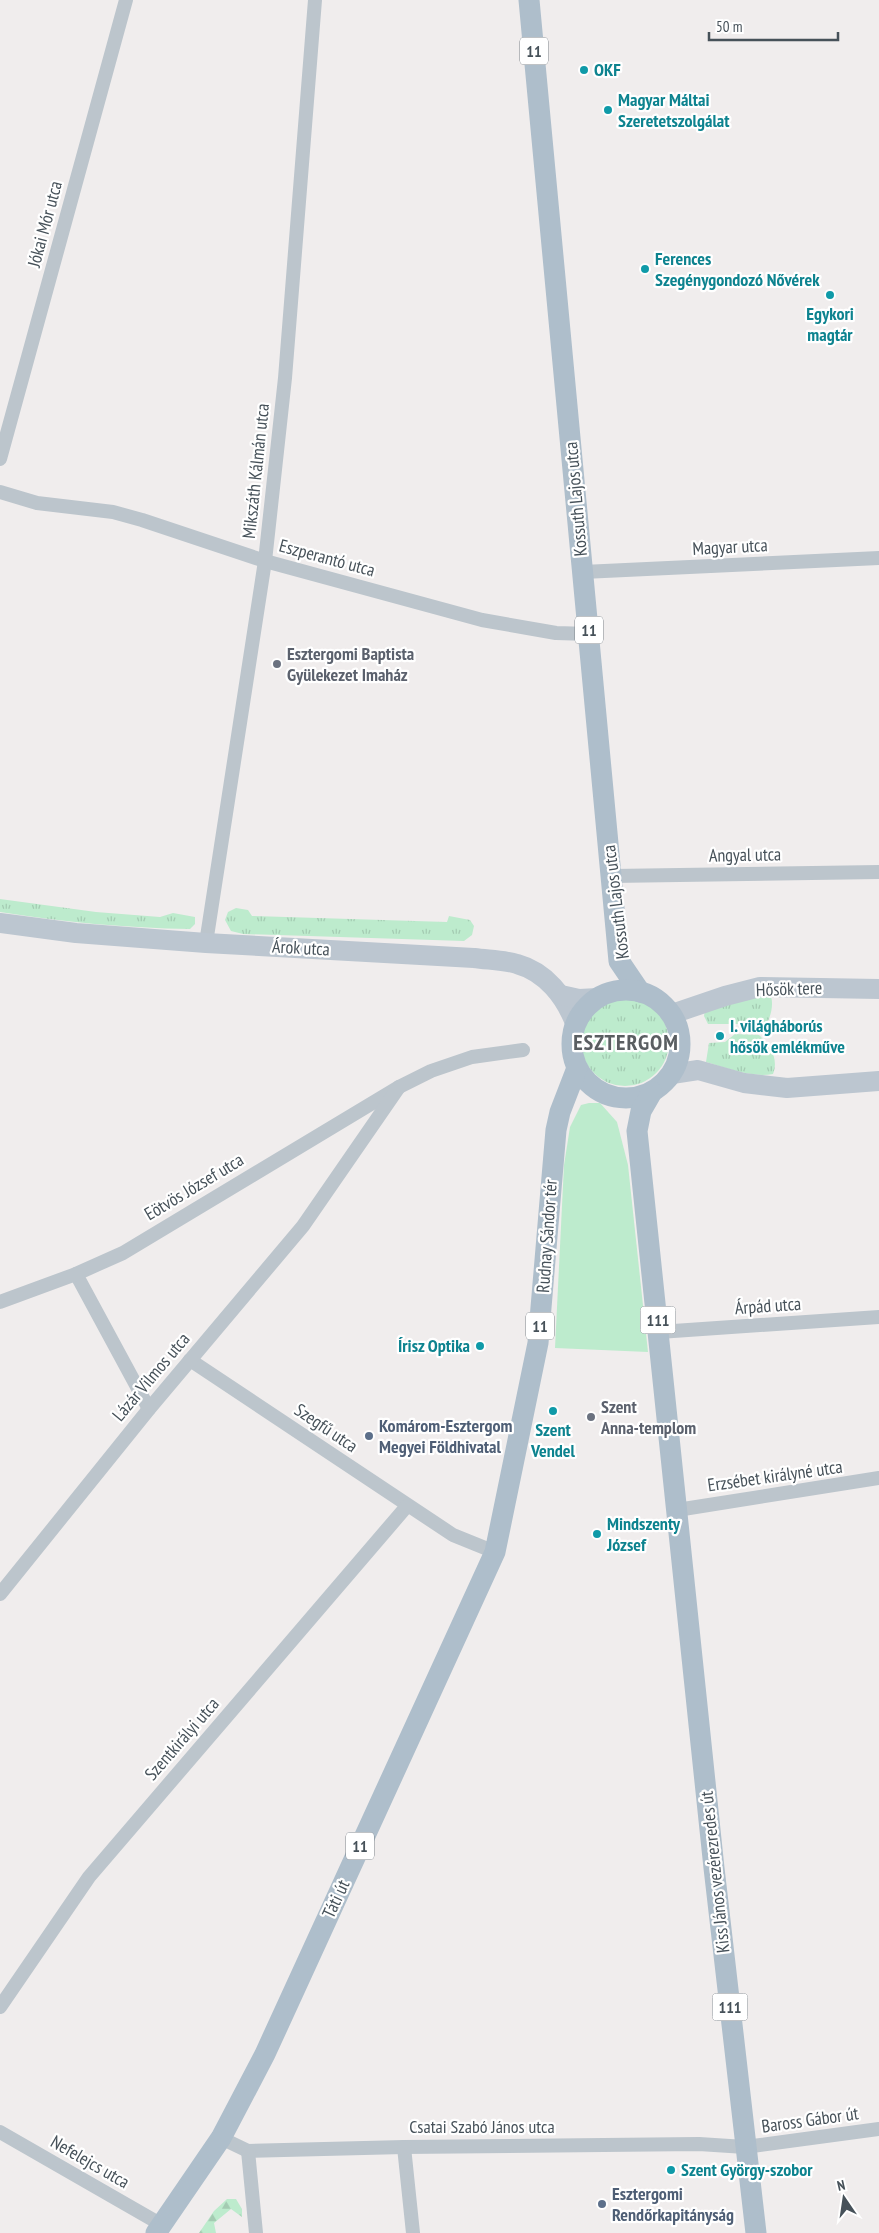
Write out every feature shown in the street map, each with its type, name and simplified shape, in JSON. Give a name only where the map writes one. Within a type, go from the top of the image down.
[{"type":"main road","name":"Kossuth Lajos utca","points":[[529,0],[619,961],[640,992]]},
{"type":"main road","name":"Árok utca","points":[[0,923],[76,933],[206,943],[474,958],[517,963],[545,979],[561,995],[575,1023]]},
{"type":"main road","name":"11","points":[[604,995],[619,961]]},
{"type":"main road","name":"Hősök tere","points":[[672,1014],[725,996],[760,987],[879,989]]},
{"type":"main road","name":"11","points":[[566,1098],[581,1090],[623,1099],[638,1098],[652,1092],[672,1074],[679,1059],[681,1044],[679,1028],[672,1014],[653,997],[640,992],[625,990],[604,995],[587,1008],[575,1023]]},
{"type":"main road","points":[[561,995],[580,999],[604,995]]},
{"type":"main road","points":[[575,1023],[572,1043],[577,1068],[585,1080],[602,1093],[637,1131]]},
{"type":"main road","name":"Rudnay Sándor tér","points":[[495,1552],[538,1343],[545,1287],[553,1151],[560,1112],[577,1068]]},
{"type":"main road","points":[[672,1074],[698,1070],[744,1083],[787,1088],[879,1081]]},
{"type":"main road","name":"111","points":[[652,1092],[641,1111],[637,1131],[677,1510]]},
{"type":"main road","name":"Kiss János vezérezredes út","points":[[677,1510],[745,2147],[756,2233]]},
{"type":"main road","name":"Táti út","points":[[159,2229],[221,2138],[265,2054],[495,1552]]},
{"type":"street","name":"Jókai Mór utca","points":[[0,459],[126,0]]},
{"type":"street","name":"Mikszáth Kálmán utca","points":[[206,943],[265,561],[285,378],[315,0]]},
{"type":"street","name":"Eszperantó utca","points":[[0,492],[37,503],[113,512],[265,561],[482,620],[556,633],[589,634]]},
{"type":"street","name":"Magyar utca","points":[[583,572],[879,558]]},
{"type":"street","name":"Angyal utca","points":[[612,876],[879,872]]},
{"type":"street","name":"Eötvös József utca","points":[[0,1302],[76,1274],[123,1253],[399,1086],[431,1071],[472,1056],[523,1050]]},
{"type":"street","name":"Lázár Vilmos utca","points":[[0,1594],[149,1409],[303,1226],[333,1185],[399,1086]]},
{"type":"street","points":[[76,1274],[149,1409]]},
{"type":"street","name":"Árpád utca","points":[[659,1332],[879,1317]]},
{"type":"street","name":"Szegfű utca","points":[[190,1360],[453,1535],[495,1552]]},
{"type":"street","name":"Erzsébet királyné utca","points":[[677,1510],[879,1478]]},
{"type":"street","name":"Szentkirályi utca","points":[[0,2008],[89,1877],[407,1506]]},
{"type":"street","name":"Baross Gábor út","points":[[745,2147],[879,2129]]},
{"type":"street","name":"Nefelejcs utca","points":[[0,2132],[159,2229]]},
{"type":"street","name":"Csatai Szabó János utca","points":[[221,2138],[248,2151],[404,2146],[699,2144],[745,2147]]},
{"type":"street","points":[[404,2146],[413,2233]]},
{"type":"street","points":[[248,2151],[256,2233]]},
{"type":"green space","points":[[0,899],[96,912],[160,917],[173,913],[195,917],[195,924],[190,929],[118,926],[47,919],[0,912]]},
{"type":"green space","points":[[236,908],[248,910],[252,916],[447,922],[449,916],[470,920],[474,926],[472,935],[464,941],[243,934],[231,931],[225,920],[228,912]]},
{"type":"green space","points":[[758,995],[771,997],[772,1000],[770,1017],[764,1027],[749,1024],[708,1024],[704,1016],[705,1009]]},
{"type":"green space","points":[[625,998],[642,1002],[656,1011],[665,1025],[669,1042],[665,1059],[656,1073],[642,1082],[625,1086],[608,1082],[594,1073],[585,1059],[581,1042],[585,1025],[594,1011],[608,1002]]},
{"type":"green space","points":[[735,1034],[759,1035],[763,1039],[770,1048],[774,1058],[775,1068],[773,1074],[748,1074],[706,1062],[709,1043],[725,1042]]},
{"type":"green space","points":[[600,1103],[617,1122],[628,1165],[648,1352],[555,1348],[564,1165],[570,1127],[581,1105]]},
{"type":"green space","points":[[227,2199],[236,2199],[242,2209],[242,2217],[231,2209],[214,2223],[216,2233],[199,2233],[214,2211]]},
{"type":"place","name":"OKF","points":[[584,70]]},
{"type":"place","name":"Magyar Máltai Szeretetszolgálat","points":[[608,110]]},
{"type":"place","name":"Ferences Szegénygondozó Nővérek","points":[[645,269]]},
{"type":"place","name":"Egykori magtár","points":[[830,295]]},
{"type":"place","name":"Esztergomi Baptista Gyülekezet Imaház","points":[[277,664]]},
{"type":"place","name":"I. világháborús hősök emlékműve","points":[[720,1036]]},
{"type":"place","name":"Írisz Optika","points":[[480,1346]]},
{"type":"place","name":"Szent Vendel","points":[[553,1411]]},
{"type":"place","name":"Szent Anna-templom","points":[[591,1417]]},
{"type":"place","name":"Komárom-Esztergom Megyei Földhivatal","points":[[369,1436]]},
{"type":"place","name":"Mindszenty József","points":[[597,1534]]},
{"type":"place","name":"Szent György-szobor","points":[[671,2170]]},
{"type":"place","name":"Esztergomi Rendőrkapitányság","points":[[602,2204]]},
{"type":"district","name":"ESZTERGOM","points":[[626,1042]]}]
